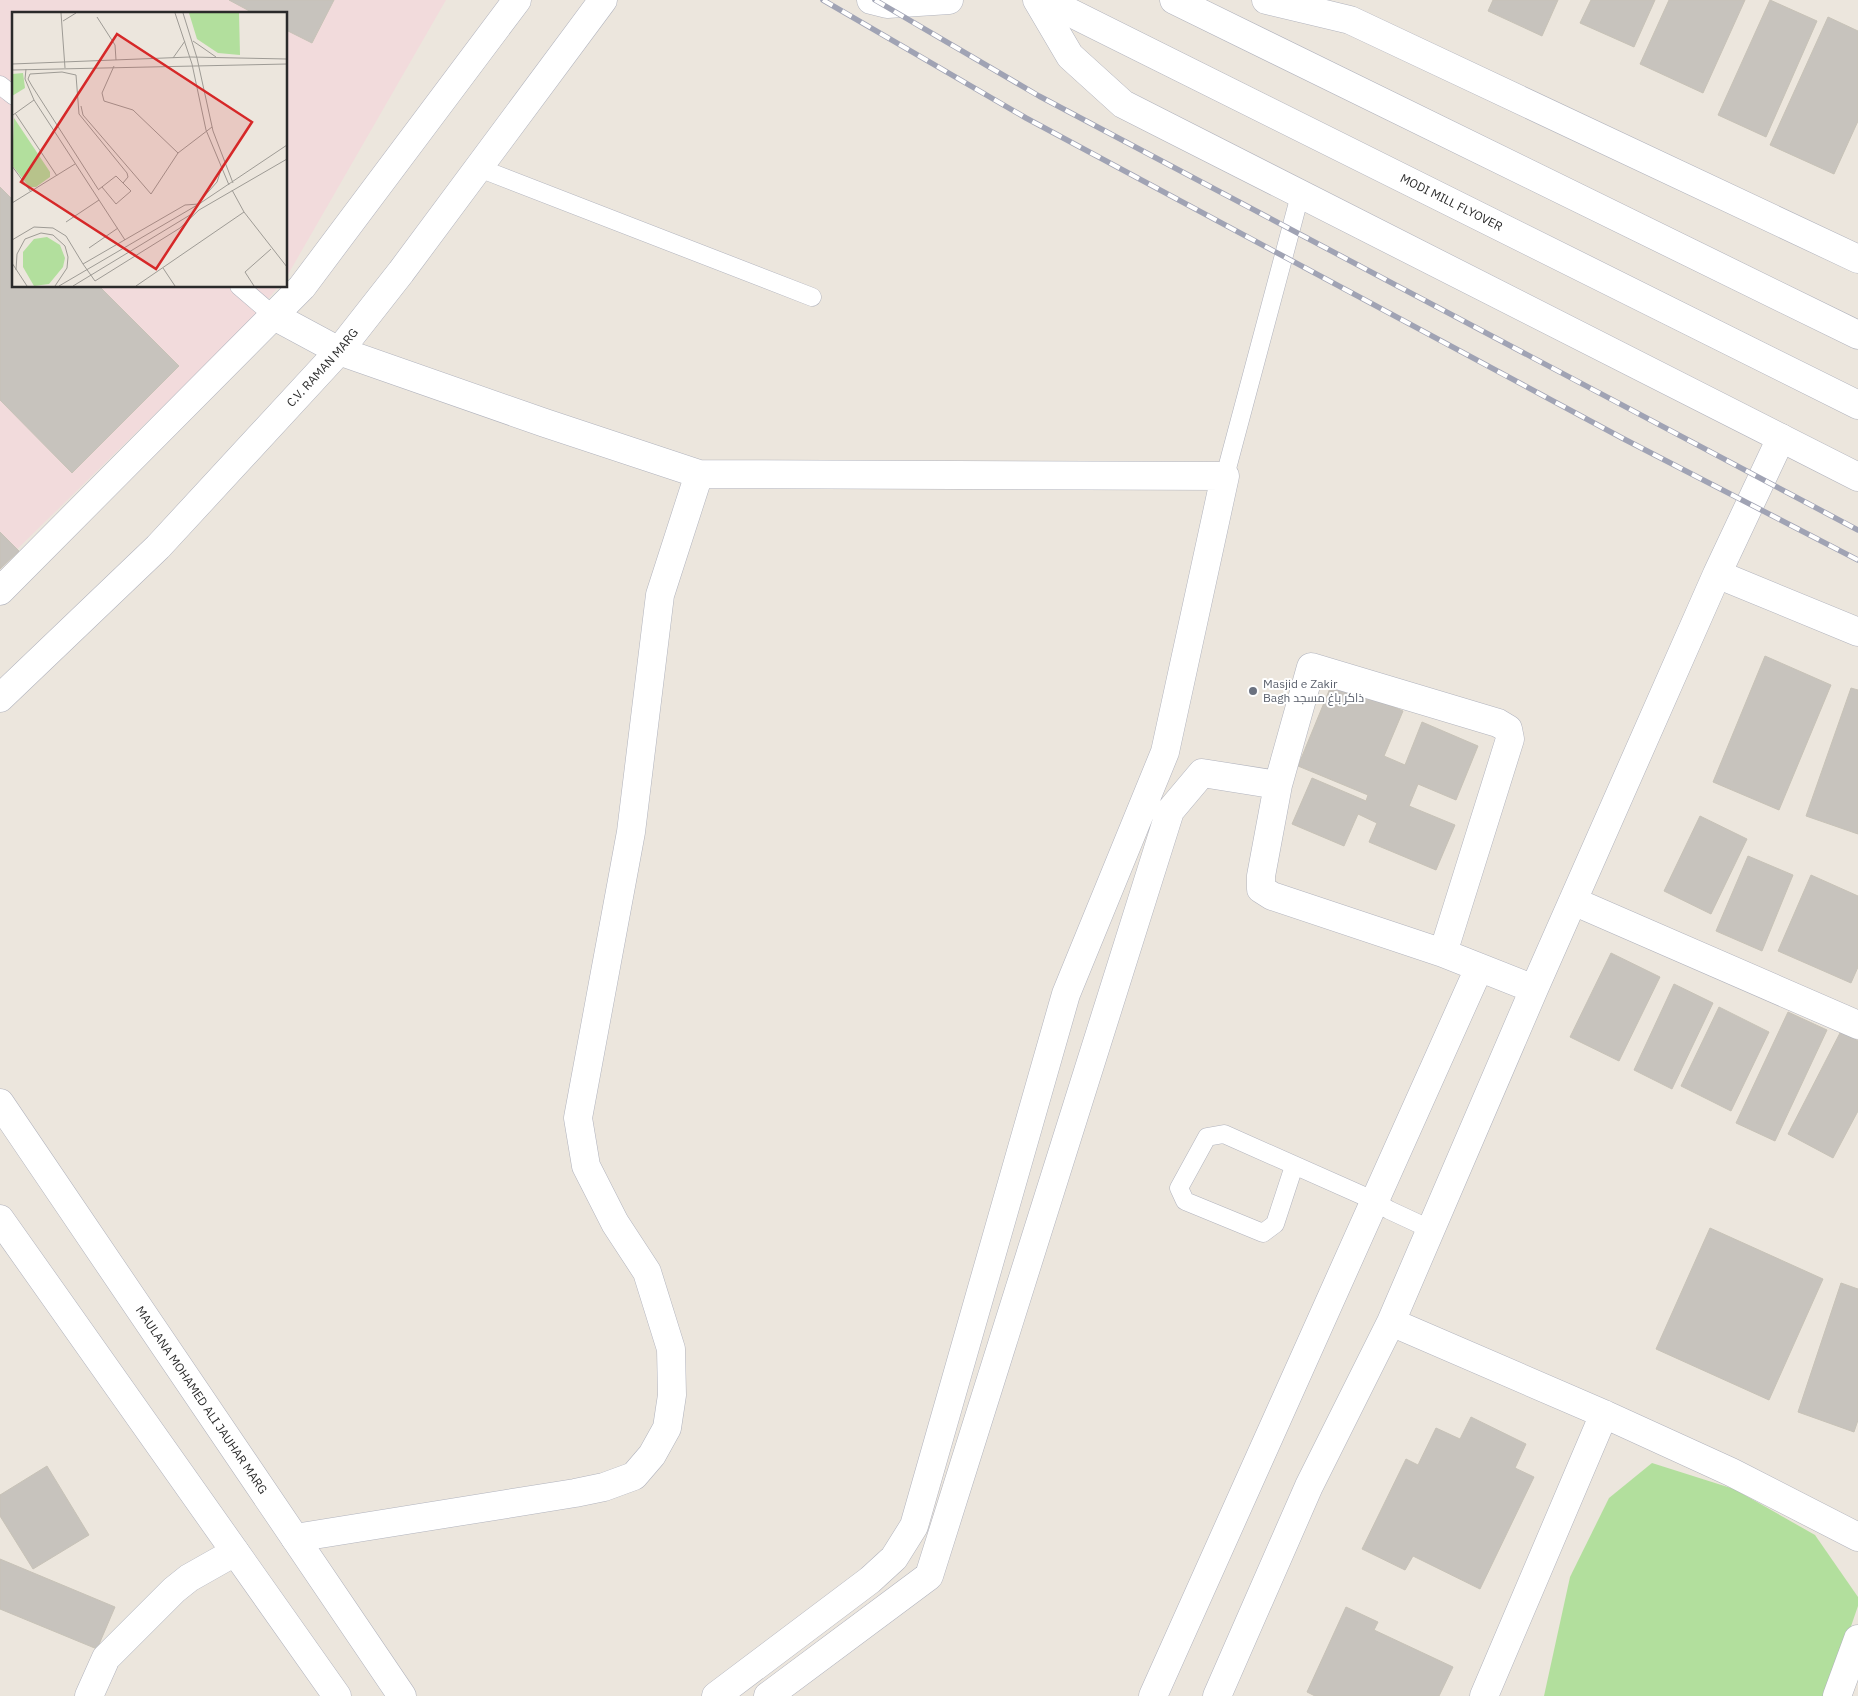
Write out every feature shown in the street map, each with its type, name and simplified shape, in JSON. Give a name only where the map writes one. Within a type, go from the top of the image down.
[{"type":"street","points":[[0,592],[302,287],[517,0]]},
{"type":"street","name":"C.V. RAMAN MARG","points":[[0,698],[158,547],[339,352],[479,168],[603,0]]},
{"type":"street","points":[[872,0],[886,4],[949,0]]},
{"type":"street","points":[[1037,0],[1070,56],[1123,104],[1858,478]]},
{"type":"street","name":"MODI MILL FLYOVER","points":[[1045,0],[1858,405]]},
{"type":"street","points":[[1174,0],[1858,336]]},
{"type":"street","points":[[1266,0],[1350,20],[1858,259]]},
{"type":"street","points":[[274,316],[339,352],[699,474],[1225,476],[1165,752],[1066,994],[914,1526],[894,1558],[870,1580],[716,1696]]},
{"type":"street","points":[[1217,1696],[1309,1486],[1391,1322],[1534,989],[1717,574],[1781,438]]},
{"type":"street","points":[[295,1538],[604,1487],[634,1476],[652,1455],[667,1428],[672,1395],[671,1349],[647,1272],[615,1223],[586,1166],[578,1118],[631,832],[660,595],[699,474]]},
{"type":"street","points":[[1717,574],[1858,632]]},
{"type":"street","points":[[1443,953],[1510,739],[1508,729],[1498,723],[1311,667],[1278,785],[1261,876],[1261,889],[1272,896],[1443,953],[1534,989]]},
{"type":"street","points":[[768,1696],[929,1576],[1170,811],[1202,773],[1278,785]]},
{"type":"street","points":[[1573,901],[1858,1026]]},
{"type":"street","points":[[1153,1696],[1479,968]]},
{"type":"street","name":"MAULANA MOHAMED ALI JAUHAR MARG","points":[[0,1103],[402,1696]]},
{"type":"street","points":[[0,1220],[337,1696]]},
{"type":"street","points":[[1391,1322],[1604,1414],[1731,1472],[1858,1537]]},
{"type":"street","points":[[1484,1696],[1604,1414]]},
{"type":"street","points":[[89,1696],[106,1658],[174,1590],[189,1578],[235,1552]]},
{"type":"street","points":[[1836,1696],[1858,1639]]},
{"type":"lane","points":[[0,85],[12,94]]},
{"type":"lane","points":[[479,168],[812,297]]},
{"type":"lane","points":[[1225,476],[1300,195]]},
{"type":"lane","points":[[241,288],[274,316]]},
{"type":"lane","points":[[1294,1166],[1275,1224],[1263,1233],[1185,1201],[1179,1188],[1207,1137],[1224,1134],[1375,1201],[1430,1229]]},
{"type":"shaded area","points":[[0,0],[446,0],[288,275],[288,12],[12,12],[12,288],[277,288],[248,323],[0,566]]},
{"type":"green space","points":[[1652,1463],[1734,1489],[1815,1535],[1858,1597],[1858,1606],[1827,1696],[1544,1696],[1570,1577],[1609,1498]]},
{"type":"building","points":[[229,0],[334,0],[312,43],[288,31],[288,12],[251,12]]},
{"type":"building","points":[[1493,0],[1558,0],[1542,36],[1488,11]]},
{"type":"building","points":[[1591,0],[1655,0],[1634,47],[1580,23]]},
{"type":"building","points":[[1669,0],[1745,0],[1703,93],[1640,64]]},
{"type":"building","points":[[1770,0],[1817,21],[1766,137],[1718,115]]},
{"type":"building","points":[[1828,17],[1858,31],[1858,121],[1834,174],[1770,145]]},
{"type":"building","points":[[0,187],[12,199],[12,288],[101,288],[179,366],[72,473],[0,400]]},
{"type":"building","points":[[0,532],[19,551],[0,569]]},
{"type":"building","points":[[1765,656],[1831,685],[1779,810],[1713,782]]},
{"type":"building","points":[[1333,681],[1403,711],[1384,756],[1405,765],[1422,722],[1478,746],[1456,800],[1418,784],[1409,806],[1455,825],[1436,870],[1369,842],[1377,823],[1358,814],[1344,846],[1292,824],[1312,778],[1366,801],[1368,795],[1298,766]]},
{"type":"building","points":[[1851,688],[1858,690],[1858,834],[1806,816]]},
{"type":"building","points":[[1700,816],[1747,839],[1711,914],[1664,891]]},
{"type":"building","points":[[1748,856],[1793,875],[1762,951],[1716,931]]},
{"type":"building","points":[[1811,875],[1858,896],[1858,967],[1851,983],[1778,951]]},
{"type":"building","points":[[1611,953],[1660,977],[1619,1061],[1570,1037]]},
{"type":"building","points":[[1674,984],[1713,1003],[1672,1089],[1634,1070]]},
{"type":"building","points":[[1719,1007],[1769,1032],[1731,1111],[1681,1086]]},
{"type":"building","points":[[1788,1012],[1827,1030],[1775,1141],[1736,1123]]},
{"type":"building","points":[[1841,1031],[1858,1041],[1858,1111],[1833,1158],[1788,1134]]},
{"type":"building","points":[[1710,1228],[1823,1279],[1769,1400],[1656,1349]]},
{"type":"building","points":[[1841,1283],[1858,1289],[1858,1420],[1854,1432],[1798,1412]]},
{"type":"building","points":[[1471,1417],[1526,1444],[1515,1468],[1534,1477],[1480,1589],[1413,1556],[1405,1570],[1362,1549],[1406,1459],[1418,1465],[1436,1428],[1460,1439]]},
{"type":"building","points":[[47,1466],[89,1535],[33,1569],[0,1516],[0,1495]]},
{"type":"building","points":[[0,1559],[115,1607],[97,1649],[0,1609]]},
{"type":"building","points":[[1346,1607],[1378,1622],[1374,1630],[1453,1667],[1439,1696],[1315,1696],[1307,1692]]},
{"type":"railway","points":[[823,0],[1026,118],[1622,438],[1858,560]]},
{"type":"railway","points":[[875,0],[1039,96],[1858,530]]},
{"type":"place","name":"Masjid e Zakir Bagh ذاکر باغ مسجد","points":[[1253,691]]}]
